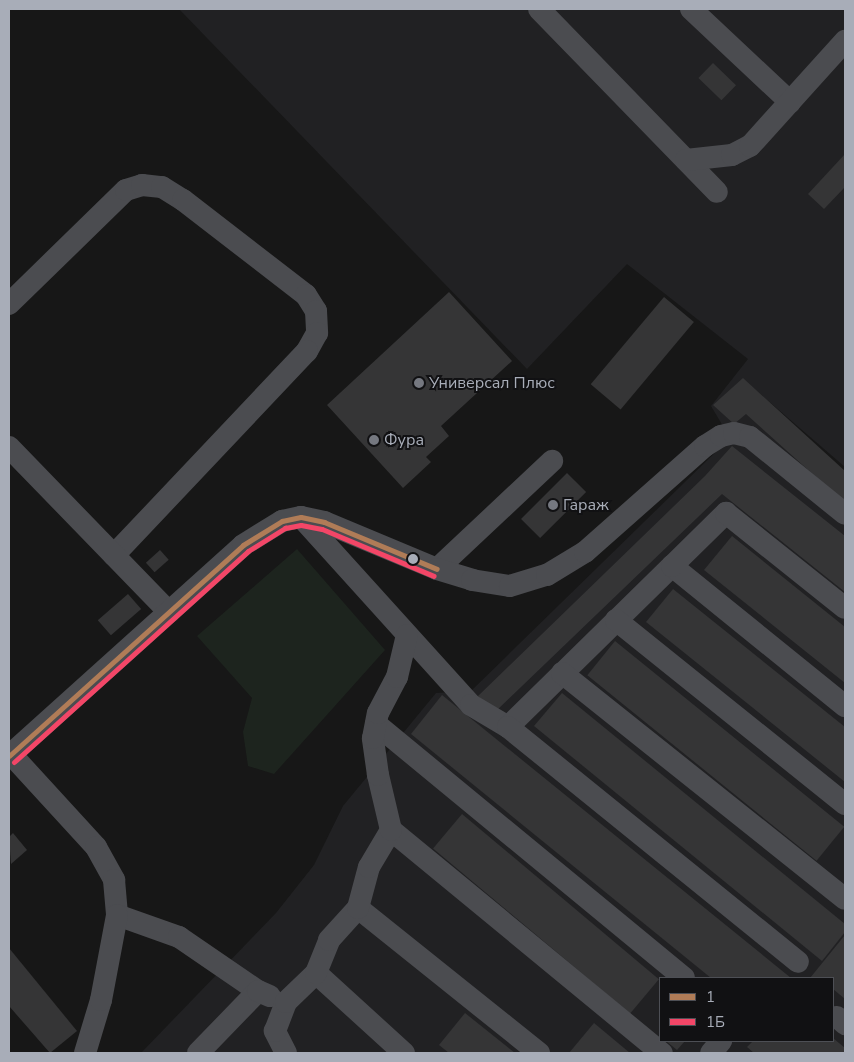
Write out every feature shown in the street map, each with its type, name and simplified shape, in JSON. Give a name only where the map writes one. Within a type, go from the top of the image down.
[{"type":"street","points":[[539,9],[717,192]]},
{"type":"street","points":[[691,9],[790,102]]},
{"type":"street","points":[[686,160],[715,158],[742,151],[790,102],[845,41]]},
{"type":"street","points":[[9,304],[126,190],[142,185],[162,187],[183,200],[306,296],[316,311],[318,332],[306,351],[114,555]]},
{"type":"street","points":[[85,1053],[101,1000],[117,915],[114,880],[96,847],[10,754],[243,545],[282,521],[300,518],[324,522],[438,569],[472,580],[510,586],[547,576],[585,552],[705,446],[721,436],[734,433],[750,437],[845,514]]},
{"type":"street","points":[[9,447],[169,612]]},
{"type":"street","points":[[438,569],[552,461]]},
{"type":"street","points":[[508,727],[726,513],[845,608]]},
{"type":"street","points":[[300,518],[471,705],[508,727],[798,962]]},
{"type":"street","points":[[672,566],[845,706]]},
{"type":"street","points":[[616,620],[845,804]]},
{"type":"street","points":[[407,635],[397,677],[378,713],[373,738],[378,775],[392,830],[662,1053]]},
{"type":"street","points":[[562,674],[845,899]]},
{"type":"street","points":[[376,724],[683,977]]},
{"type":"street","points":[[286,1053],[274,1031],[286,1002],[316,973],[329,940],[358,908],[369,867],[392,830]]},
{"type":"street","points":[[358,908],[539,1053]]},
{"type":"street","points":[[117,915],[179,937],[258,991],[286,1002]]},
{"type":"street","points":[[316,973],[404,1053]]},
{"type":"street","points":[[198,1053],[258,991]]},
{"type":"street","points":[[711,1053],[721,1042]]},
{"type":"shaded area","points":[[179,9],[845,9],[845,467],[751,386],[845,472],[845,1053],[141,1053],[276,913],[314,865],[343,806],[436,693],[471,691],[730,438],[711,406],[748,359],[627,264],[527,369]]},
{"type":"shaded area","points":[[297,549],[385,650],[274,774],[248,766],[243,732],[252,698],[197,636]]},
{"type":"building","points":[[713,63],[736,85],[721,100],[698,78]]},
{"type":"building","points":[[845,154],[845,187],[824,209],[808,194]]},
{"type":"building","name":"Универсал Плюс","points":[[449,292],[512,361],[441,426],[449,436],[426,457],[431,462],[403,488],[327,405]]},
{"type":"building","points":[[664,297],[694,322],[621,409],[591,384]]},
{"type":"building","points":[[743,378],[845,471],[845,503],[746,414],[734,424],[713,405]]},
{"type":"building","points":[[732,446],[845,536],[845,592],[722,494],[495,712],[478,696],[705,476]]},
{"type":"building","name":"Гараж","points":[[567,473],[586,492],[540,538],[521,519]]},
{"type":"building","points":[[732,536],[845,627],[845,683],[704,570]]},
{"type":"building","points":[[160,550],[169,560],[155,572],[146,563]]},
{"type":"building","points":[[673,589],[845,727],[845,782],[646,622]]},
{"type":"building","points":[[128,594],[141,609],[111,635],[98,620]]},
{"type":"building","points":[[615,641],[844,827],[817,861],[587,675]]},
{"type":"building","points":[[562,693],[845,924],[845,932],[822,961],[534,726]]},
{"type":"building","points":[[442,695],[790,977],[710,977],[411,734]]},
{"type":"building","points":[[462,814],[659,979],[630,1014],[433,848]]},
{"type":"building","points":[[13,833],[27,850],[11,864],[9,837]]},
{"type":"building","points":[[845,935],[845,999],[834,990],[834,977],[811,977]]},
{"type":"building","points":[[9,948],[77,1031],[50,1053],[9,1006]]},
{"type":"building","points":[[465,1013],[515,1053],[449,1053],[439,1045]]},
{"type":"building","points":[[594,1023],[630,1053],[569,1053]]},
{"type":"building","points":[[834,1039],[845,1048],[845,1053],[754,1053],[747,1047],[752,1042],[834,1042]]},
{"type":"building","points":[[667,1042],[684,1042],[677,1050]]},
{"type":"transit line","name":"1","points":[[9,756],[243,545],[282,521],[301,517],[324,522],[437,569]]},
{"type":"transit line","name":"1Б","points":[[14,762],[248,551],[285,528],[301,525],[322,529],[434,576]]},
{"type":"place","name":"Универсал Плюс","points":[[419,383]]},
{"type":"place","name":"Фура","points":[[374,440]]},
{"type":"place","name":"Гараж","points":[[553,505]]}]
